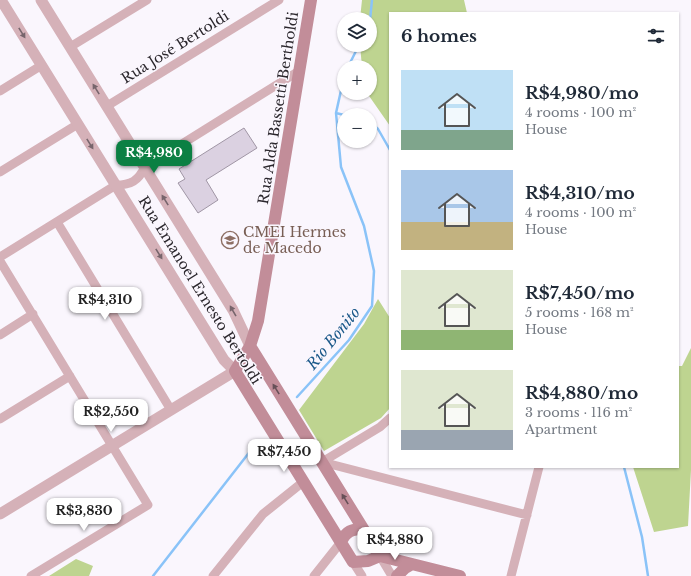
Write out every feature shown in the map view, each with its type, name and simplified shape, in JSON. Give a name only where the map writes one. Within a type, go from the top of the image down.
[{"type":"main road","name":"Rua Alda Bassetti Bertholdi","points":[[235,371],[250,346],[258,321],[311,0]]},
{"type":"main road","name":"Rua Emanoel Ernesto Bertoldi","points":[[250,346],[380,556]]},
{"type":"main road","name":"Rua Emanoel Ernesto Bertoldi","points":[[235,371],[353,562]]},
{"type":"main road","points":[[340,542],[346,533],[351,530],[363,529]]},
{"type":"main road","points":[[353,562],[368,561],[380,556],[460,576]]},
{"type":"main road","points":[[397,576],[405,568],[412,564]]},
{"type":"street","name":"Rua Emanoel Ernesto Bertoldi","points":[[41,0],[233,310],[250,346]]},
{"type":"street","points":[[70,47],[147,0]]},
{"type":"street","name":"Rua José Bertoldi","points":[[107,106],[279,0]]},
{"type":"street","name":"Rua Emanoel Ernesto Bertoldi","points":[[3,7],[42,65],[224,360],[235,371]]},
{"type":"street","points":[[0,91],[42,65]]},
{"type":"street","points":[[0,257],[116,185],[130,184],[135,181],[145,167],[299,71]]},
{"type":"street","points":[[0,172],[78,124]]},
{"type":"street","points":[[57,222],[171,410]]},
{"type":"street","points":[[0,261],[148,505],[31,576]]},
{"type":"street","points":[[0,335],[33,314]]},
{"type":"street","name":"Rua Alda Bassetti Bertholdi","points":[[0,514],[235,371]]},
{"type":"street","points":[[0,419],[70,376]]},
{"type":"street","points":[[322,462],[380,427],[389,419]]},
{"type":"street","points":[[322,462],[527,515]]},
{"type":"street","points":[[512,576],[538,468]]},
{"type":"street","points":[[214,576],[263,514],[303,482]]},
{"type":"street","points":[[314,576],[340,542]]},
{"type":"street","name":"Rua Emanoel Ernesto Bertoldi","points":[[380,556],[392,576]]},
{"type":"street","name":"Rua Emanoel Ernesto Bertoldi","points":[[353,562],[362,576]]},
{"type":"green space","points":[[362,0],[464,0],[467,12],[389,12],[389,125],[372,100],[377,100],[377,60],[361,60],[361,52],[377,52],[377,12],[361,12]]},
{"type":"green space","points":[[378,299],[389,316],[389,409],[381,418],[324,451],[299,410],[364,324]]},
{"type":"green space","points":[[691,348],[691,470],[688,526],[654,532],[633,468],[679,468],[679,366],[682,366]]},
{"type":"green space","points":[[76,559],[93,566],[89,576],[49,576]]},
{"type":"building","points":[[244,128],[257,148],[206,180],[218,200],[198,213],[178,183],[185,179],[179,169]]},
{"type":"waterway","name":"Rio Bonito","points":[[371,12],[372,0]]},
{"type":"waterway","name":"Rio Bonito","points":[[352,60],[356,52]]},
{"type":"waterway","name":"Rio Bonito","points":[[297,397],[349,340],[372,306],[374,271],[364,226],[341,167],[336,113],[339,100]]},
{"type":"waterway","points":[[377,128],[389,148]]},
{"type":"waterway","name":"Rio Bonito","points":[[153,576],[255,445]]},
{"type":"waterway","points":[[624,468],[642,537],[648,576]]},
{"type":"place","name":"CMEI Hermes de Macedo","points":[[230,240]]}]
